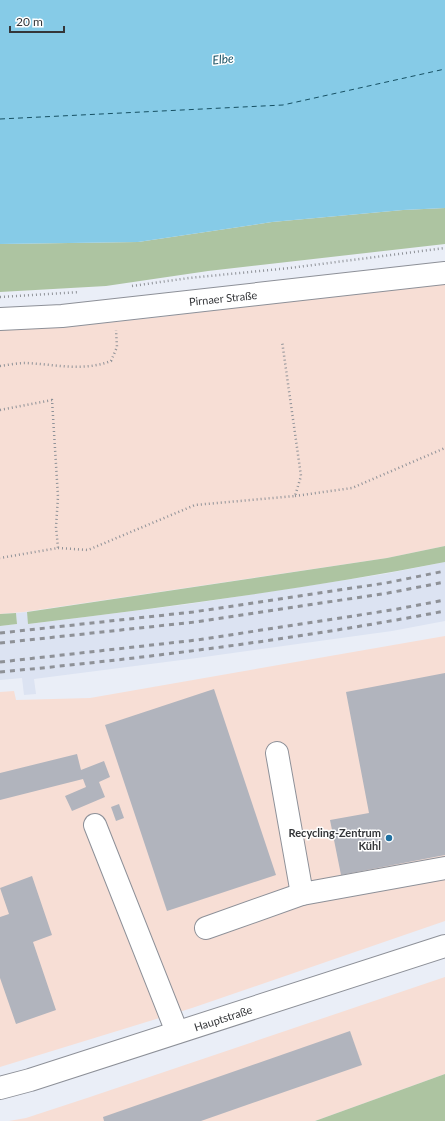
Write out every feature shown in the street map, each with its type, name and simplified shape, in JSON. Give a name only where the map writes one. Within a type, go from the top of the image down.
[{"type":"main road","name":"Pirnaer Straße","points":[[0,319],[62,316],[445,273]]},
{"type":"main road","points":[[277,753],[302,894]]},
{"type":"main road","points":[[95,825],[177,1032]]},
{"type":"main road","points":[[206,928],[302,894],[445,868]]},
{"type":"main road","name":"Hauptstraße","points":[[0,1088],[30,1080],[445,946]]},
{"type":"path","points":[[130,287],[189,278],[290,268],[445,248]]},
{"type":"path","points":[[0,297],[84,292]]},
{"type":"path","points":[[0,366],[24,363],[67,368],[101,365],[111,361],[117,346],[113,310]]},
{"type":"path","points":[[282,341],[301,476],[295,496]]},
{"type":"path","points":[[0,410],[52,400],[58,497],[56,527],[58,548]]},
{"type":"path","points":[[0,558],[58,548],[88,550],[195,505],[295,496],[352,488],[445,448]]},
{"type":"shaded area","points":[[445,283],[445,546],[387,558],[24,612],[0,614],[0,330],[77,326]]},
{"type":"shaded area","points":[[445,562],[445,621],[392,631],[34,679],[36,694],[24,695],[22,678],[0,680],[0,626],[17,624],[16,613],[27,612],[29,624],[189,604],[384,574]]},
{"type":"shaded area","points":[[445,636],[445,921],[192,1008],[0,1067],[0,692],[14,691],[16,700],[90,698]]},
{"type":"shaded area","points":[[445,977],[445,1074],[315,1121],[9,1121],[26,1118],[87,1098]]},
{"type":"green space","points":[[445,208],[445,244],[208,271],[106,286],[0,292],[0,244],[138,242],[272,222],[403,210]]},
{"type":"green space","points":[[445,546],[445,562],[393,572],[237,597],[28,624],[27,612],[387,558]]},
{"type":"green space","points":[[16,613],[17,624],[0,626],[0,614]]},
{"type":"green space","points":[[445,1074],[445,1121],[315,1121]]},
{"type":"water","name":"Elbe","points":[[0,0],[445,0],[445,208],[403,210],[272,222],[138,242],[0,244]]},
{"type":"building","points":[[445,673],[445,855],[341,875],[330,820],[369,813],[346,692]]},
{"type":"building","points":[[214,689],[276,875],[167,911],[105,725]]},
{"type":"building","points":[[77,754],[81,770],[104,761],[110,777],[99,782],[105,797],[72,811],[65,796],[86,787],[83,779],[0,800],[0,773]]},
{"type":"building","points":[[119,804],[124,818],[116,821],[111,807]]},
{"type":"building","points":[[32,876],[52,935],[33,942],[56,1010],[16,1024],[0,978],[0,917],[9,914],[0,888]]},
{"type":"building","points":[[350,1031],[362,1065],[201,1121],[104,1121],[103,1117]]},
{"type":"ferry route","points":[[0,119],[283,105],[445,69]]},
{"type":"railway","points":[[0,633],[193,612],[386,583],[445,571]]},
{"type":"railway","points":[[0,643],[195,622],[388,593],[445,582]]},
{"type":"railway","points":[[0,662],[197,640],[392,610],[445,600]]},
{"type":"railway","points":[[0,672],[223,647],[445,611]]},
{"type":"place","name":"Recycling-Zentrum Kühl","points":[[389,838]]}]
